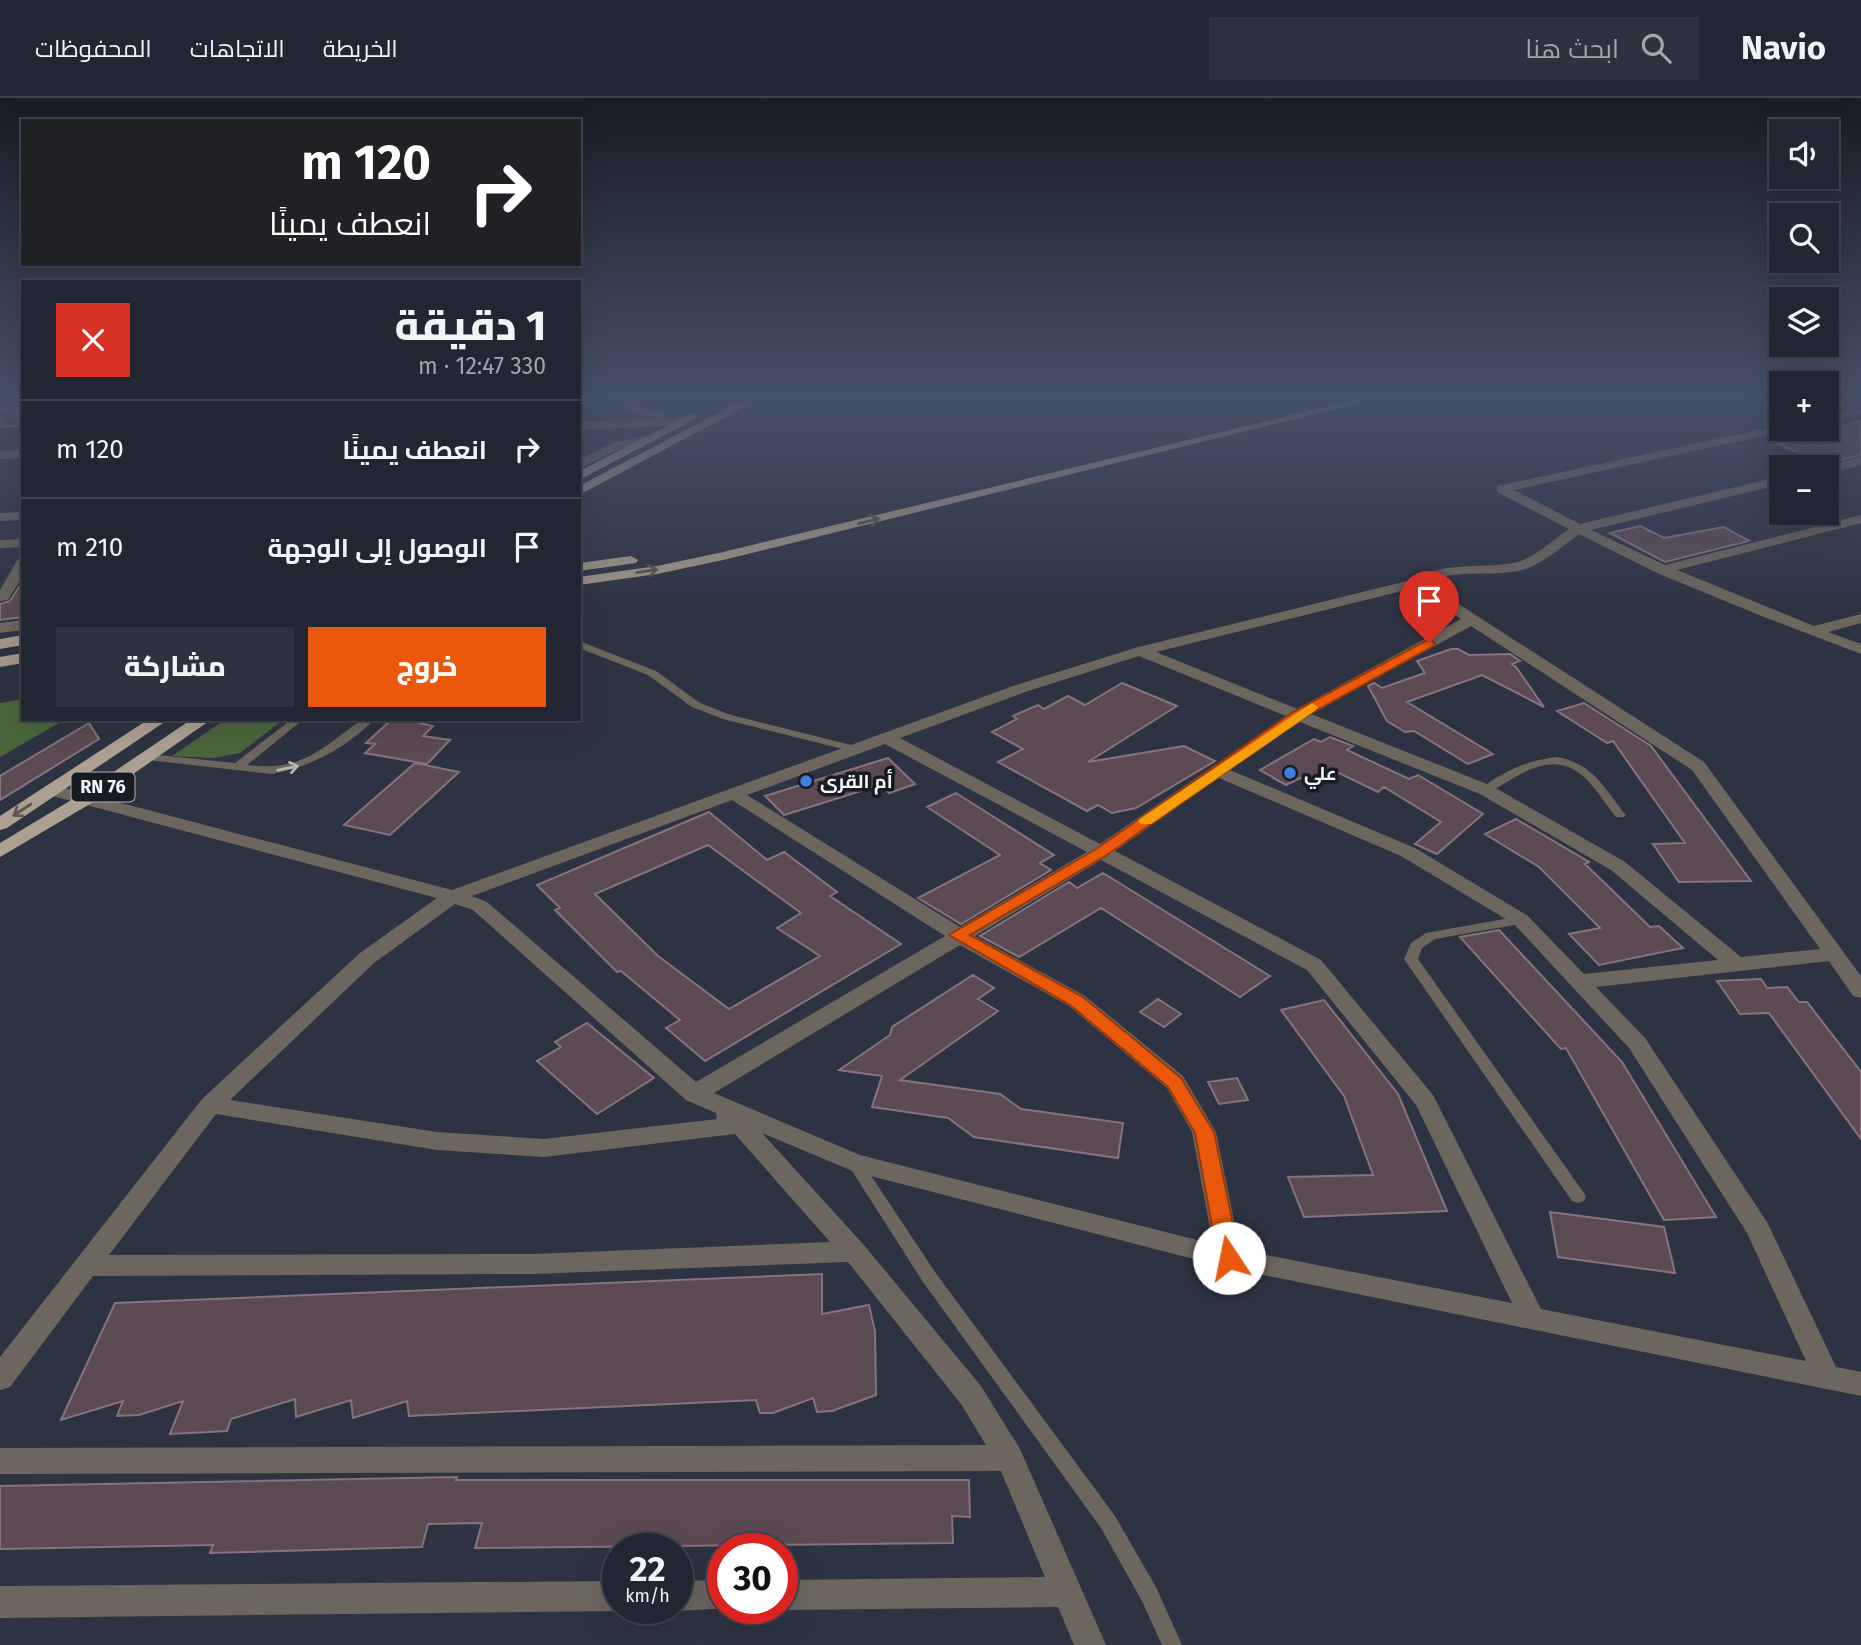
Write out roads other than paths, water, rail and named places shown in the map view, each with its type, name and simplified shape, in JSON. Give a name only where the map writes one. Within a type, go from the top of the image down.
[{"type":"highway","name":"RN 76","points":[[0,824],[158,721]]},
{"type":"highway","name":"RN 76","points":[[0,851],[84,800],[201,721]]},
{"type":"highway","points":[[114,750],[148,757]]},
{"type":"main road","points":[[581,490],[621,469]]},
{"type":"main road","points":[[581,567],[708,547],[1029,469]]},
{"type":"main road","points":[[581,581],[657,570],[723,556],[1081,469]]},
{"type":"main road","points":[[0,644],[21,640]]},
{"type":"main road","points":[[0,662],[21,658]]},
{"type":"street","points":[[1593,469],[1502,489],[1662,570],[1861,649]]},
{"type":"street","points":[[0,1378],[210,1105],[367,958],[453,896],[1022,688],[1140,652],[1416,583],[1433,573],[1455,569],[1517,567],[1533,560],[1578,529],[1769,483]]},
{"type":"street","points":[[0,517],[21,516]]},
{"type":"street","points":[[1662,570],[1861,519]]},
{"type":"street","points":[[0,544],[21,543]]},
{"type":"street","points":[[2,597],[21,565]]},
{"type":"street","points":[[1416,583],[1698,766],[1861,991]]},
{"type":"street","points":[[2,597],[21,595]]},
{"type":"street","points":[[1814,631],[1861,618]]},
{"type":"street","points":[[694,1094],[1101,852],[1298,715],[1472,619]]},
{"type":"street","points":[[0,628],[21,625]]},
{"type":"street","points":[[1140,652],[1486,790],[1618,866],[1736,964]]},
{"type":"street","points":[[887,738],[1314,965],[1425,1101],[1533,1319]]},
{"type":"street","points":[[1217,771],[1408,852],[1521,920],[1637,1043],[1758,1229],[1827,1377]]},
{"type":"street","points":[[51,790],[453,896],[480,906],[694,1094],[741,1125],[854,1251],[971,1395],[1010,1458],[1090,1645]]},
{"type":"street","points":[[734,794],[958,935],[1077,1001],[1175,1082],[1204,1132],[1229,1258]]},
{"type":"street","points":[[1579,982],[1834,954]]},
{"type":"street","points":[[694,1094],[855,1163],[1229,1258],[1861,1384]]},
{"type":"street","points":[[210,1105],[437,1141],[544,1148],[741,1125]]},
{"type":"street","points":[[85,1266],[533,1264],[854,1251]]},
{"type":"street","points":[[0,1461],[1010,1458]]},
{"type":"street","points":[[798,1595],[1067,1592]]},
{"type":"street","points":[[0,1602],[602,1597]]},
{"type":"lane","points":[[581,645],[652,673],[696,705],[727,717],[855,749]]},
{"type":"lane","points":[[237,767],[296,721]]},
{"type":"lane","points":[[148,757],[272,771],[316,760],[367,721]]},
{"type":"lane","points":[[1486,790],[1534,764],[1554,759],[1583,770],[1620,815]]},
{"type":"lane","points":[[1521,920],[1431,936],[1416,946],[1411,959],[1578,1197]]},
{"type":"lane","points":[[855,1163],[929,1277],[1108,1522],[1149,1594],[1172,1645]]},
{"type":"place","name":"علي","points":[[1290,773]]},
{"type":"place","name":"أم القرى","points":[[806,781]]}]
